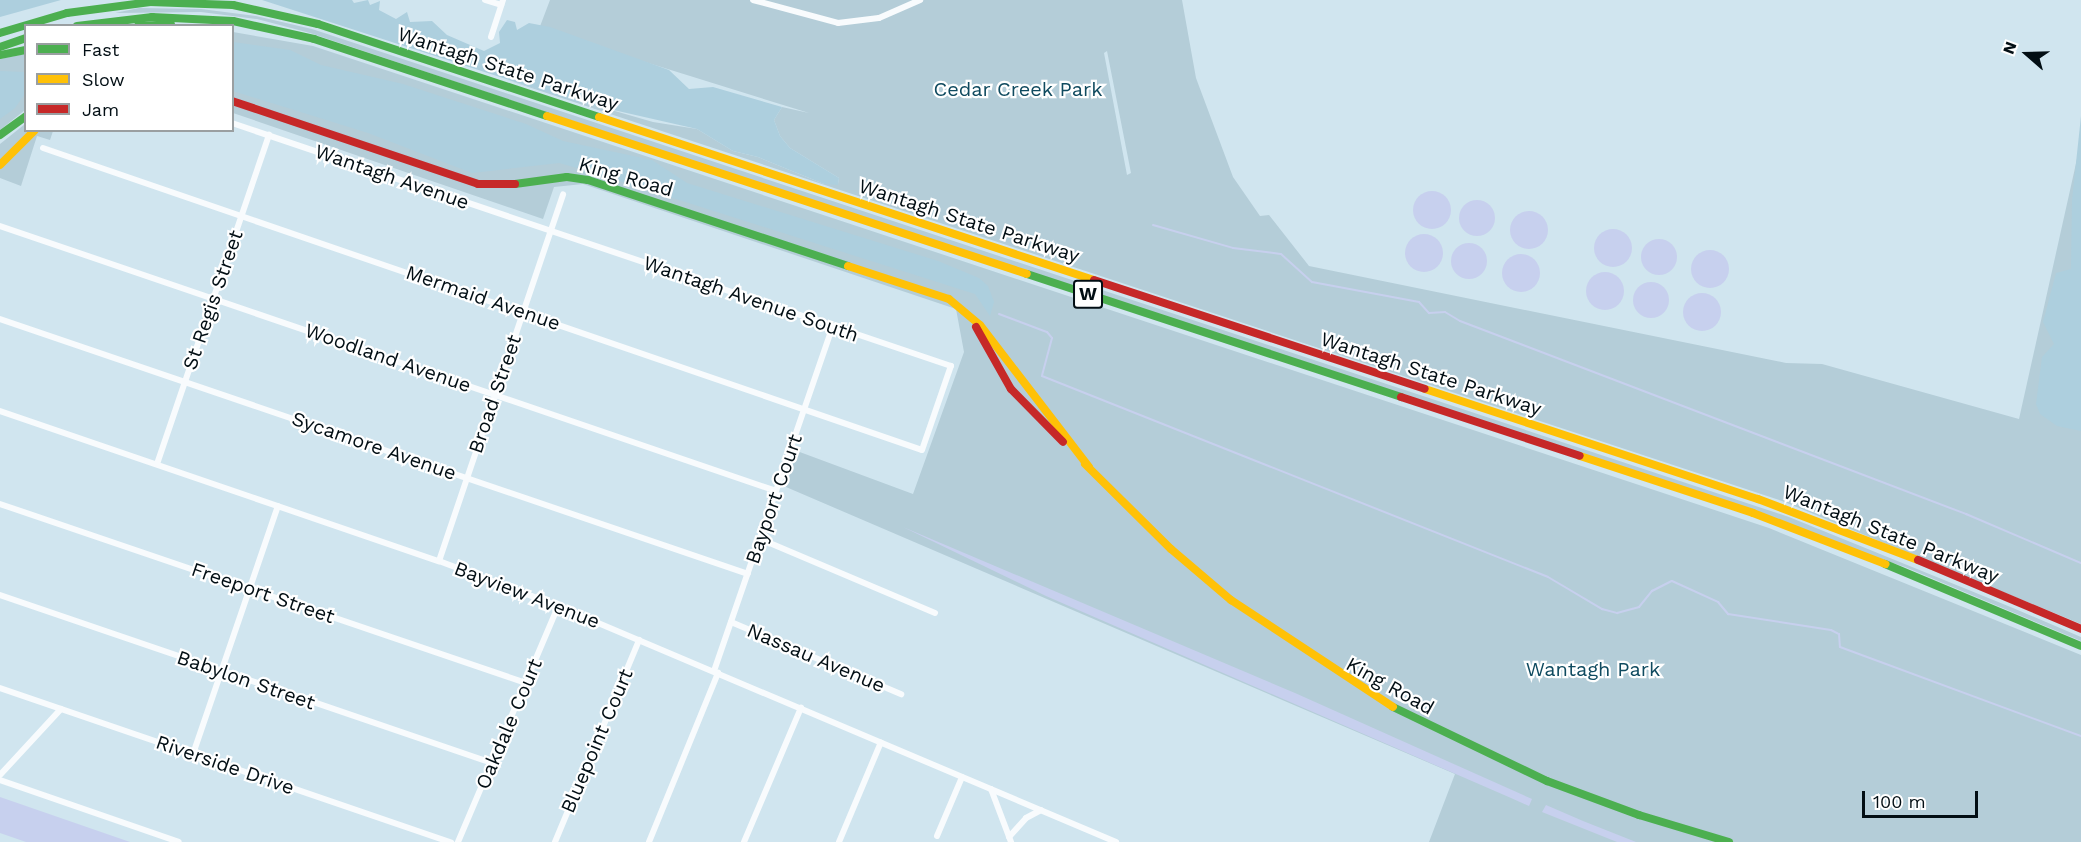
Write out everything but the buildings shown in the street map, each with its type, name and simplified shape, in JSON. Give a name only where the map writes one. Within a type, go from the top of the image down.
[{"type":"main road","points":[[26,24],[94,0]]},
{"type":"main road","points":[[213,0],[233,5]]},
{"type":"main road","name":"Wantagh State Parkway","points":[[35,24],[107,6],[180,2],[233,5],[318,24],[1748,496],[1850,532],[2081,629]]},
{"type":"main road","name":"Wantagh State Parkway","points":[[94,24],[152,17],[233,21],[314,39],[1753,513],[1854,550],[2081,646]]},
{"type":"main road","points":[[176,24],[233,21]]},
{"type":"main road","points":[[3,32],[24,25]]},
{"type":"main road","name":"Wantagh State Parkway","points":[[3,32],[24,27]]},
{"type":"main road","points":[[0,47],[24,39]]},
{"type":"main road","points":[[0,56],[24,50]]},
{"type":"main road","name":"King Road","points":[[234,102],[478,184],[493,187],[567,177],[588,180],[941,296],[969,313],[1089,467]]},
{"type":"main road","points":[[0,135],[24,117]]},
{"type":"main road","points":[[0,165],[33,132]]},
{"type":"main road","name":"King Road","points":[[969,313],[1011,388],[1171,549],[1231,600],[1375,698],[1547,781],[1639,815],[1729,842]]},
{"type":"street","points":[[485,0],[502,3],[491,37]]},
{"type":"street","points":[[753,0],[838,23],[879,18],[920,0]]},
{"type":"street","name":"Wantagh Avenue","points":[[234,124],[551,231]]},
{"type":"street","name":"St Regis Street","points":[[157,464],[269,135]]},
{"type":"street","name":"Mermaid Avenue","points":[[44,148],[922,450]]},
{"type":"street","name":"Broad Street","points":[[439,561],[563,194]]},
{"type":"street","name":"Woodland Avenue","points":[[0,226],[776,491]]},
{"type":"street","name":"Wantagh Avenue South","points":[[551,231],[951,366],[922,450]]},
{"type":"street","name":"Sycamore Avenue","points":[[0,319],[748,574]]},
{"type":"street","name":"Bayport Court","points":[[649,842],[716,672],[731,622],[833,326]]},
{"type":"street","points":[[0,421],[2,411]]},
{"type":"street","name":"Bayview Avenue","points":[[2,411],[439,561],[558,606],[1116,842]]},
{"type":"street","name":"Freeport Street","points":[[0,504],[526,683]]},
{"type":"street","points":[[193,754],[278,506]]},
{"type":"street","points":[[760,539],[935,613]]},
{"type":"street","name":"Babylon Street","points":[[0,595],[492,763]]},
{"type":"street","name":"Oakdale Court","points":[[458,842],[558,606]]},
{"type":"street","name":"Nassau Avenue","points":[[731,622],[901,694]]},
{"type":"street","name":"Bluepoint Court","points":[[555,842],[639,640]]},
{"type":"street","name":"Riverside Drive","points":[[0,688],[451,842]]},
{"type":"street","points":[[744,842],[801,708]]},
{"type":"street","points":[[0,774],[61,709]]},
{"type":"street","points":[[839,842],[881,742]]},
{"type":"street","points":[[937,836],[962,777]]},
{"type":"street","points":[[0,780],[179,842]]},
{"type":"street","points":[[990,788],[1010,839]]},
{"type":"street","points":[[1010,839],[1026,818],[1041,810]]},
{"type":"green space","name":"Cedar Creek Park","points":[[550,0],[1182,0],[1196,78],[1233,177],[1260,216],[1269,215],[1309,266],[1786,363],[1822,364],[2019,419],[2081,141],[2081,624],[1782,501],[504,79],[653,122],[697,129],[733,151],[758,157],[824,184],[838,184],[839,178],[790,148],[780,136],[774,120],[782,107],[809,113],[539,29]],"holes":[[[1107,51],[1131,173],[1127,175],[1104,53]]]},
{"type":"green space","points":[[139,8],[201,9],[256,16],[312,29],[1789,517],[2013,608],[2081,637],[2081,641],[1905,567],[310,33],[257,19],[201,12],[115,13]]},
{"type":"green space","name":"Wantagh Park","points":[[234,32],[313,46],[1769,528],[2081,655],[2081,842],[1429,842],[1455,774],[786,487],[797,451],[913,494],[964,352],[956,309],[583,184],[554,187],[543,219],[234,113]]},
{"type":"green space","points":[[24,54],[24,111],[0,130],[0,59]]},
{"type":"green space","points":[[24,125],[24,132],[53,132],[50,140],[37,136],[21,186],[0,178],[0,144]]},
{"type":"shaded area","points":[[0,0],[61,0],[0,17]]},
{"type":"shaded area","points":[[262,0],[352,0],[354,3],[368,0],[370,5],[380,1],[379,10],[396,19],[407,12],[410,22],[432,21],[447,35],[484,51],[500,43],[499,32],[507,20],[515,22],[517,30],[529,23],[550,27],[669,70],[689,89],[713,87],[782,107],[774,120],[780,136],[790,148],[839,178],[838,185],[824,184],[758,157],[733,151],[697,129],[574,101]]},
{"type":"shaded area","points":[[234,42],[290,50],[321,65],[403,84],[526,124],[563,141],[652,160],[687,183],[938,261],[979,278],[988,286],[994,302],[990,316],[975,294],[559,163],[472,173],[368,133],[234,91]]},
{"type":"shaded area","points":[[0,71],[24,72],[24,95],[15,108],[0,119]]},
{"type":"shaded area","points":[[2081,116],[2081,431],[2057,426],[2040,414],[2036,404],[2042,357],[2054,344],[2043,322],[2056,273],[2071,269],[2072,200]]},
{"type":"shaded area","points":[[1432,191],[1445,197],[1451,210],[1445,223],[1432,229],[1419,223],[1413,210],[1419,197]]},
{"type":"shaded area","points":[[1477,200],[1490,205],[1495,218],[1490,231],[1477,236],[1464,231],[1459,218],[1464,205]]},
{"type":"shaded area","points":[[1529,211],[1542,217],[1548,230],[1542,243],[1529,249],[1516,243],[1510,230],[1516,217]]},
{"type":"shaded area","points":[[1613,229],[1626,235],[1632,248],[1626,261],[1613,267],[1600,261],[1594,248],[1600,235]]},
{"type":"shaded area","points":[[1424,234],[1437,240],[1443,253],[1437,266],[1424,272],[1411,266],[1405,253],[1411,240]]},
{"type":"shaded area","points":[[1659,239],[1672,244],[1677,257],[1672,270],[1659,275],[1646,270],[1641,257],[1646,244]]},
{"type":"shaded area","points":[[1469,243],[1482,248],[1487,261],[1482,274],[1469,279],[1456,274],[1451,261],[1456,248]]},
{"type":"shaded area","points":[[1710,250],[1723,256],[1729,269],[1723,282],[1710,288],[1697,282],[1691,269],[1697,256]]},
{"type":"shaded area","points":[[1521,254],[1534,260],[1540,273],[1534,286],[1521,292],[1508,286],[1502,273],[1508,260]]},
{"type":"shaded area","points":[[1605,272],[1618,278],[1624,291],[1618,304],[1605,310],[1592,304],[1586,291],[1592,278]]},
{"type":"shaded area","points":[[1651,282],[1664,287],[1669,300],[1664,313],[1651,318],[1638,313],[1633,300],[1638,287]]},
{"type":"shaded area","points":[[1702,293],[1715,299],[1721,312],[1715,325],[1702,331],[1689,325],[1683,312],[1689,299]]},
{"type":"shaded area","points":[[903,527],[1295,693],[1532,799],[1529,806],[1046,596]]},
{"type":"shaded area","points":[[0,797],[130,842],[26,842],[0,833]]},
{"type":"shaded area","points":[[1546,805],[1636,842],[1617,842],[1542,812]]},
{"type":"waterway","points":[[1153,225],[1233,248],[1281,254],[1312,282],[1419,302],[1429,313],[1445,312],[1460,321],[1966,514],[2081,563]]},
{"type":"waterway","points":[[999,314],[1047,332],[1052,338],[1042,376],[1548,577],[1602,609],[1617,613],[1639,607],[1652,591],[1672,581],[1718,602],[1728,614],[1831,630],[1839,634],[1840,647],[2081,736]]},
{"type":"traffic: fast","points":[[30,24],[67,13],[150,2],[233,5],[318,24],[599,117]]},
{"type":"traffic: fast","points":[[94,24],[152,17],[233,21],[314,39],[547,116]]},
{"type":"traffic: fast","points":[[0,33],[24,26]]},
{"type":"traffic: fast","points":[[0,47],[24,39]]},
{"type":"traffic: fast","points":[[0,55],[24,50]]},
{"type":"traffic: fast","points":[[0,135],[24,117]]},
{"type":"traffic: fast","points":[[515,184],[567,177],[588,180],[848,266]]},
{"type":"traffic: fast","points":[[1027,274],[1401,397]]},
{"type":"traffic: fast","points":[[1885,564],[2081,646]]},
{"type":"traffic: fast","points":[[1393,707],[1547,781],[1639,815],[1729,842]]},
{"type":"traffic: slow","points":[[547,116],[1027,274]]},
{"type":"traffic: slow","points":[[599,117],[1094,280]]},
{"type":"traffic: slow","points":[[0,165],[33,132]]},
{"type":"traffic: slow","points":[[848,266],[949,299],[980,325],[1089,467]]},
{"type":"traffic: slow","points":[[1425,389],[1758,499],[1918,560]]},
{"type":"traffic: slow","points":[[1580,456],[1753,513],[1885,564]]},
{"type":"traffic: slow","points":[[1085,464],[1171,549],[1231,600],[1393,707]]},
{"type":"traffic: jam","points":[[234,102],[478,184],[515,184]]},
{"type":"traffic: jam","points":[[1094,280],[1425,389]]},
{"type":"traffic: jam","points":[[976,327],[1011,389],[1063,442]]},
{"type":"traffic: jam","points":[[1401,397],[1580,456]]},
{"type":"traffic: jam","points":[[1918,560],[2081,629]]}]
